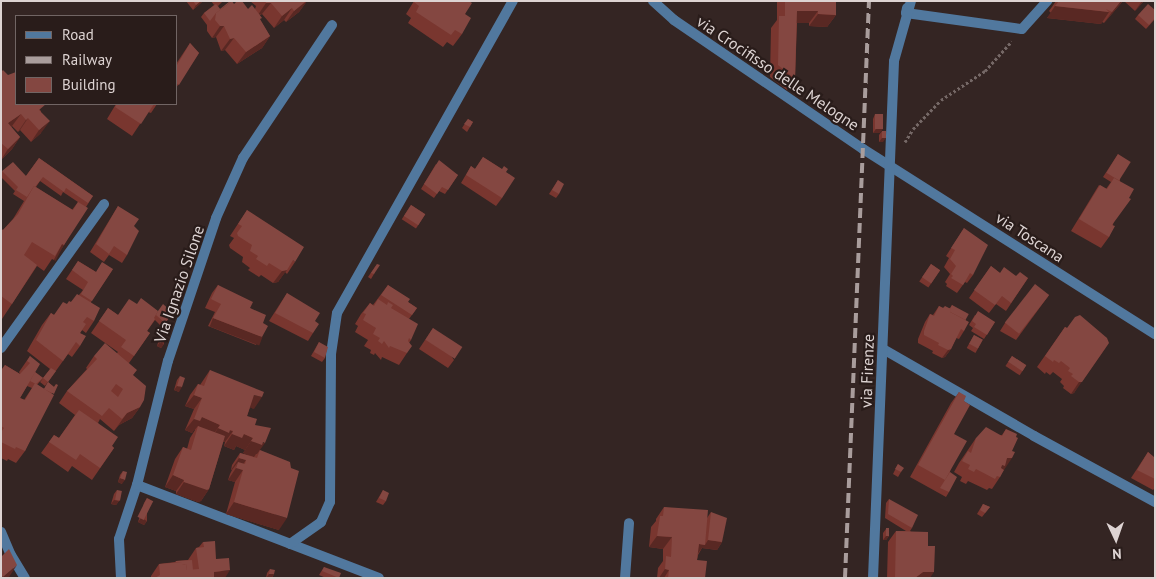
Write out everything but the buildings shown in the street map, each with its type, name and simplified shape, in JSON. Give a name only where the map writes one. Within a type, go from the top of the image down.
[{"type":"street","points":[[290,544],[321,522],[330,502],[331,354],[337,313],[513,1]]},
{"type":"street","name":"via Crocifisso delle Melogne","points":[[653,1],[674,20],[890,166]]},
{"type":"street","name":"via Firenze","points":[[873,578],[894,61],[910,1]]},
{"type":"street","points":[[906,12],[1022,29],[1047,1]]},
{"type":"street","name":"Via Ignazio Silone","points":[[122,578],[119,539],[137,485],[168,361],[216,218],[243,158],[332,25]]},
{"type":"street","name":"via Toscana","points":[[890,166],[1155,334]]},
{"type":"street","points":[[1,348],[104,204]]},
{"type":"street","points":[[883,349],[1034,436],[1155,502]]},
{"type":"street","points":[[137,485],[379,578]]},
{"type":"street","points":[[626,578],[629,523]]},
{"type":"street","points":[[1,532],[11,555],[25,578]]},
{"type":"path","points":[[904,144],[913,129],[941,100],[985,72],[1022,29]]},
{"type":"railway","points":[[845,578],[869,1]]}]
